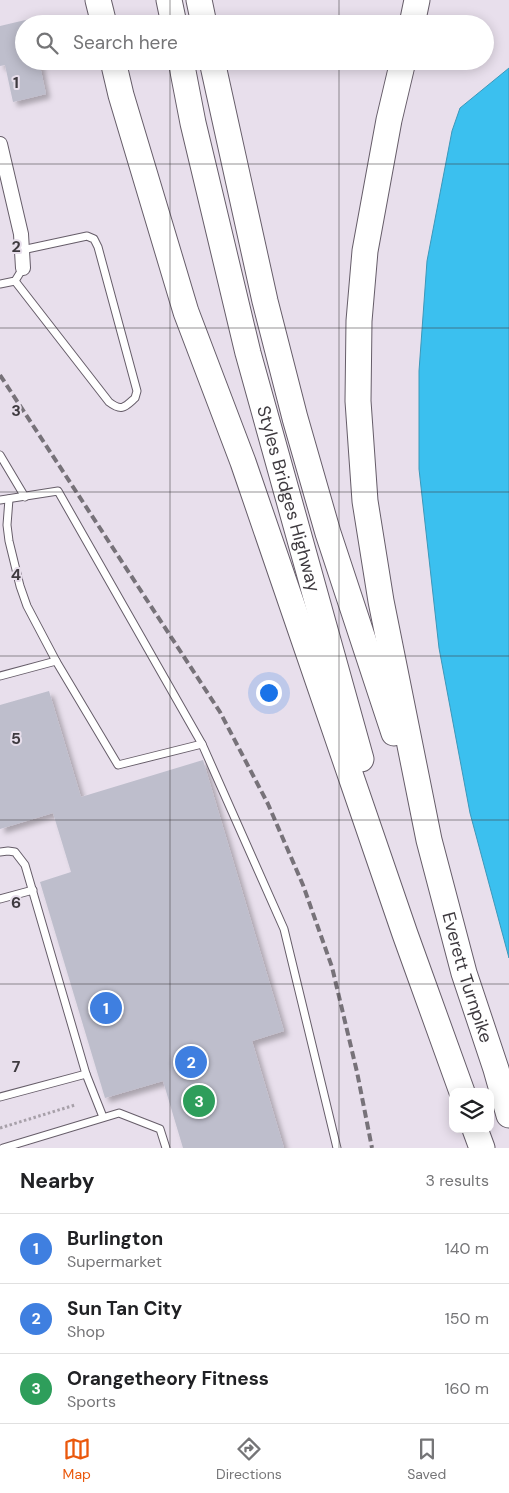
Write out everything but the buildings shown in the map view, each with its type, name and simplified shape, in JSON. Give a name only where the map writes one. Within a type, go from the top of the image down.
[{"type":"highway","points":[[98,0],[102,15]]},
{"type":"highway","points":[[169,0],[172,15]]},
{"type":"highway","points":[[200,0],[202,15]]},
{"type":"highway","points":[[414,15],[417,0]]},
{"type":"highway","points":[[115,70],[186,312],[243,462],[405,934],[461,1088]]},
{"type":"highway","name":"Styles Bridges Highway","points":[[183,70],[193,123],[248,353],[347,704],[405,934]]},
{"type":"highway","name":"Styles Bridges Highway","points":[[214,70],[265,301],[295,418],[328,533],[429,840]]},
{"type":"highway","points":[[401,70],[389,120],[365,251],[359,321],[358,401],[365,501],[381,601],[429,840]]},
{"type":"highway","name":"Everett Turnpike","points":[[429,840],[464,973],[496,1069],[509,1115]]},
{"type":"highway","points":[[476,1133],[482,1148]]},
{"type":"street","points":[[0,144],[18,224],[23,268]]},
{"type":"lane","points":[[15,281],[109,402],[116,407],[124,407],[136,398],[137,392],[98,247],[94,239],[87,236],[22,250]]},
{"type":"lane","points":[[0,284],[15,281],[23,268]]},
{"type":"lane","points":[[0,455],[24,497]]},
{"type":"lane","points":[[0,500],[58,492],[202,744],[284,929],[337,1148]]},
{"type":"lane","points":[[9,499],[7,525],[9,541],[27,606],[56,661],[118,765],[202,744]]},
{"type":"lane","points":[[0,676],[56,661]]},
{"type":"lane","points":[[0,852],[15,852],[20,857],[33,890],[86,1074],[103,1117]]},
{"type":"lane","points":[[0,899],[33,890]]},
{"type":"lane","points":[[0,1097],[86,1074]]},
{"type":"lane","points":[[3,1148],[119,1113],[160,1128],[164,1148]]},
{"type":"path","points":[[0,1128],[75,1105]]},
{"type":"water","points":[[509,68],[509,958],[470,813],[439,648],[419,469],[419,371],[427,261],[452,131],[460,108]]},
{"type":"railway","points":[[0,375],[220,712],[268,804],[303,885],[332,967],[357,1072],[372,1148]]},
{"type":"place","name":"Burlington","points":[[106,1008]]},
{"type":"place","name":"Sun Tan City","points":[[191,1062]]},
{"type":"place","name":"Orangetheory Fitness","points":[[199,1101]]}]
